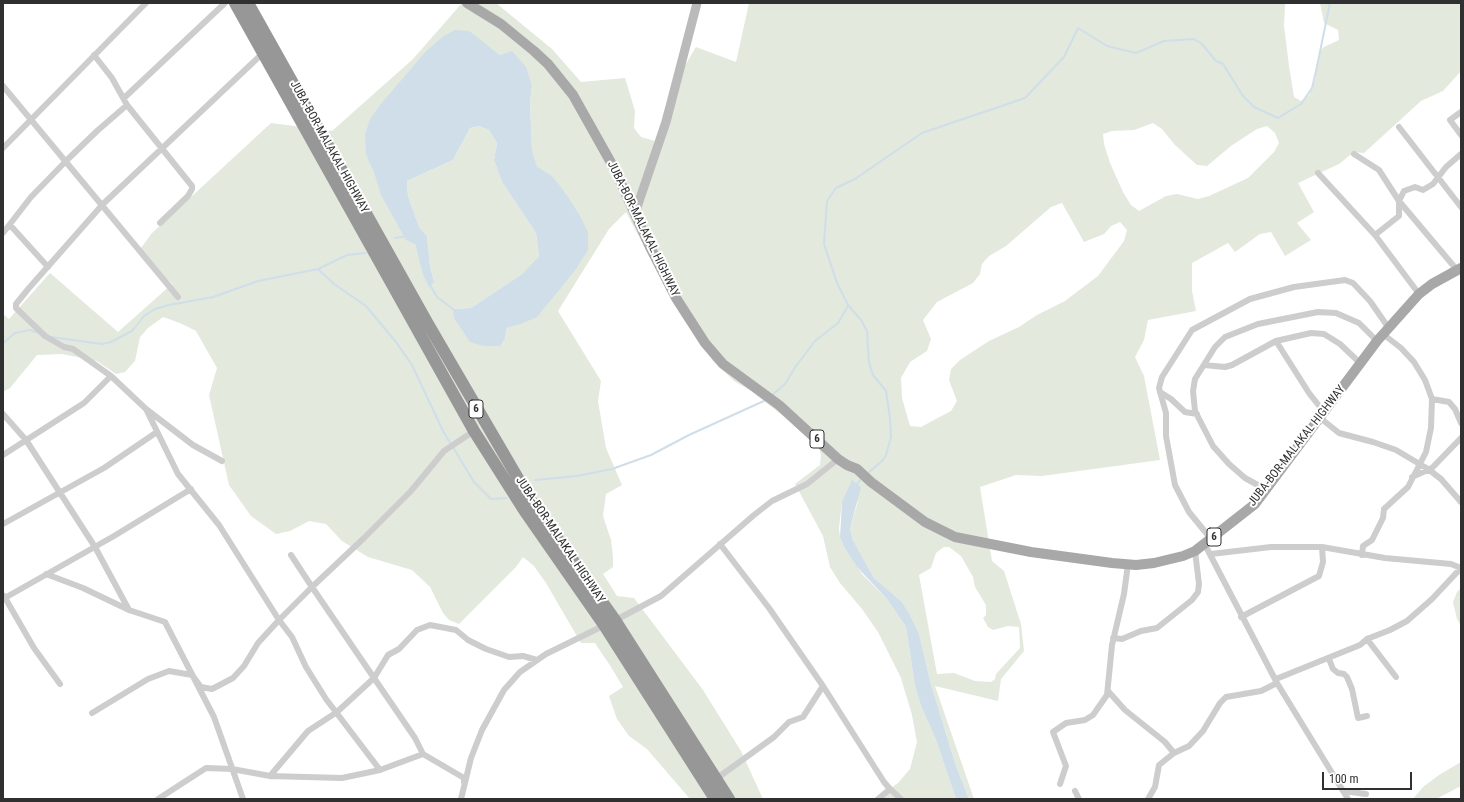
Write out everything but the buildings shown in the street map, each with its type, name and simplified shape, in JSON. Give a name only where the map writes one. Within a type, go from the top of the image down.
[{"type":"highway","name":"JUBA-BOR-MALAKAL HIGHWAY","points":[[235,3],[474,431],[524,510],[610,622],[715,799]]},
{"type":"highway","name":"JUBA-BOR-MALAKAL HIGHWAY","points":[[248,3],[484,423],[532,504],[729,799]]},
{"type":"main road","name":"JUBA-BOR-MALAKAL HIGHWAY","points":[[467,3],[521,38],[548,64],[560,79],[584,113],[614,168],[650,247],[676,298],[705,343],[723,364],[779,405],[846,465],[857,469],[871,482],[925,522],[955,537],[1031,552],[1128,564],[1154,562],[1183,556],[1196,551],[1255,504],[1382,334],[1420,294],[1432,284],[1459,269]]},
{"type":"street","points":[[3,148],[146,3]]},
{"type":"street","points":[[124,98],[225,3]]},
{"type":"street","points":[[635,214],[666,122],[697,3]]},
{"type":"street","points":[[222,461],[193,445],[146,409],[111,376],[73,349],[64,347],[46,336],[16,308],[16,304],[103,204],[263,53]]},
{"type":"street","points":[[94,55],[128,105],[192,189],[188,196],[160,222]]},
{"type":"street","points":[[3,86],[103,204],[135,246],[178,297]]},
{"type":"street","points":[[3,233],[31,197],[97,131],[128,105]]},
{"type":"street","points":[[1461,112],[1450,120],[1461,135]]},
{"type":"street","points":[[1399,127],[1461,207]]},
{"type":"street","points":[[1354,154],[1379,170],[1399,201],[1459,269]]},
{"type":"street","points":[[1375,235],[1399,216],[1399,201],[1404,191],[1415,187],[1423,190],[1433,184],[1446,167],[1461,154]]},
{"type":"street","points":[[1318,173],[1375,235],[1420,294]]},
{"type":"street","points":[[10,225],[48,267]]},
{"type":"street","points":[[1348,799],[1276,681],[1241,617],[1211,554],[1208,541],[1189,512],[1175,485],[1166,436],[1166,413],[1159,388],[1162,378],[1192,330],[1250,299],[1271,292],[1345,280],[1353,283],[1370,301],[1382,334]]},
{"type":"street","points":[[1266,489],[1245,478],[1229,464],[1213,446],[1197,414],[1193,391],[1195,379],[1214,347],[1225,337],[1258,324],[1318,312],[1336,312],[1382,334],[1401,348],[1414,362],[1425,380],[1432,399],[1431,428],[1426,452],[1412,477],[1408,488],[1384,510],[1383,518],[1372,540],[1363,546],[1362,554]]},
{"type":"street","points":[[1204,365],[1225,367],[1232,365],[1276,341],[1310,333],[1324,334],[1340,344],[1360,363]]},
{"type":"street","points":[[1276,341],[1322,415],[1339,433],[1396,450],[1428,469],[1441,479],[1461,502]]},
{"type":"street","points":[[3,455],[84,403],[111,376]]},
{"type":"street","points":[[1160,392],[1172,399],[1185,412],[1197,414]]},
{"type":"street","points":[[1432,399],[1449,402],[1455,409],[1461,423]]},
{"type":"street","points":[[146,409],[178,474],[191,488],[219,525],[279,620],[292,637],[310,673],[368,757],[380,770]]},
{"type":"street","points":[[3,414],[26,440],[95,547],[129,610]]},
{"type":"street","points":[[92,713],[148,680],[169,671],[192,675],[201,687],[212,689],[233,678],[244,666],[258,643],[279,620],[364,538],[410,491],[444,451],[474,431]]},
{"type":"street","points":[[3,524],[104,468],[157,432]]},
{"type":"street","points":[[1412,477],[1428,469],[1461,438]]},
{"type":"street","points":[[462,799],[471,758],[482,730],[504,690],[520,672],[537,660],[569,642],[661,596],[772,501],[807,484],[838,459]]},
{"type":"street","points":[[60,684],[34,648],[4,597],[95,547],[191,488]]},
{"type":"street","points":[[720,544],[769,608],[823,686],[884,782],[900,799]]},
{"type":"street","points":[[1148,799],[1155,788],[1160,765],[1174,752],[1189,746],[1203,731],[1220,703],[1226,697],[1261,691],[1276,681],[1329,659],[1360,645],[1367,639],[1390,630],[1406,621],[1432,599],[1461,569],[1451,564],[1362,554],[1322,547],[1271,547],[1211,554]]},
{"type":"street","points":[[1241,617],[1319,576],[1323,562],[1322,547]]},
{"type":"street","points":[[1113,638],[1122,639],[1141,631],[1157,628],[1192,600],[1198,592],[1199,584],[1196,551]]},
{"type":"street","points":[[291,555],[415,738],[423,754],[464,778],[462,799]]},
{"type":"street","points":[[1060,784],[1066,766],[1053,732],[1066,723],[1085,720],[1093,714],[1102,703],[1108,691],[1113,638],[1124,594],[1128,564]]},
{"type":"street","points":[[46,574],[83,588],[129,610],[165,622],[214,717],[243,799]]},
{"type":"street","points":[[270,776],[308,731],[336,712],[374,678],[388,655],[399,649],[417,630],[430,625],[456,630],[468,640],[486,650],[509,657],[523,656],[537,660]]},
{"type":"street","points":[[1367,639],[1396,677]]},
{"type":"street","points":[[1329,659],[1333,669],[1347,677],[1352,689],[1358,718],[1367,716]]},
{"type":"street","points":[[716,779],[774,737],[789,722],[803,717],[823,686]]},
{"type":"street","points":[[1108,691],[1125,710],[1165,742],[1174,752]]},
{"type":"street","points":[[158,799],[206,768],[232,769],[270,776],[342,778],[380,770],[423,754]]},
{"type":"street","points":[[878,799],[890,789]]},
{"type":"street","points":[[1075,791],[1079,799]]},
{"type":"street","points":[[1343,791],[1366,794]]},
{"type":"shaded area","points":[[462,3],[496,3],[552,49],[581,82],[625,78],[635,111],[634,128],[641,137],[655,141],[671,89],[696,47],[736,62],[749,3],[1287,3],[1285,5],[1284,26],[1289,66],[1294,97],[1301,101],[1309,95],[1315,80],[1320,51],[1324,47],[1339,40],[1338,30],[1324,23],[1320,3],[1461,3],[1461,71],[1443,91],[1421,101],[1364,153],[1354,152],[1339,164],[1298,183],[1314,212],[1297,223],[1311,240],[1285,256],[1271,232],[1260,234],[1235,252],[1228,243],[1192,263],[1192,291],[1196,311],[1148,320],[1144,340],[1135,357],[1144,376],[1160,460],[1042,476],[1016,475],[980,487],[992,561],[1004,571],[1021,624],[1024,651],[1001,679],[998,701],[935,686],[974,799],[969,799],[955,763],[931,684],[919,634],[902,602],[874,578],[853,540],[850,529],[858,501],[842,502],[839,528],[840,537],[844,547],[862,574],[887,599],[906,627],[915,686],[921,706],[936,740],[956,799],[875,799],[898,783],[910,769],[917,742],[912,715],[901,678],[878,632],[862,609],[840,583],[830,567],[823,536],[795,484],[820,465],[821,455],[819,448],[782,415],[751,391],[734,381],[713,361],[669,294],[626,212],[609,229],[558,311],[601,381],[598,401],[606,448],[622,485],[606,494],[603,516],[611,540],[613,567],[603,574],[617,596],[634,598],[703,690],[741,751],[763,799],[690,799],[647,749],[629,736],[617,719],[609,696],[623,687],[595,643],[581,643],[546,583],[534,566],[523,557],[516,567],[459,624],[449,620],[443,613],[430,587],[412,570],[368,557],[342,541],[326,524],[309,521],[290,531],[276,534],[251,516],[229,485],[209,395],[217,368],[196,331],[163,317],[148,328],[140,337],[135,361],[125,372],[116,374],[97,361],[62,354],[37,355],[10,388],[3,392],[3,314],[9,319],[50,273],[118,332],[172,284],[138,252],[152,233],[271,123],[332,131],[413,59]],"holes":[[[442,37],[487,45],[500,55],[532,86],[530,103],[532,150],[537,168],[551,175],[578,212],[521,324],[507,328],[505,338],[453,309],[471,308],[522,274],[539,256],[536,233],[502,182],[494,160],[497,143],[489,130],[479,126],[470,128],[453,160],[407,181],[408,196],[419,227],[427,236],[430,266],[434,282],[419,258],[415,244],[366,155],[370,119],[426,51]],[[1153,123],[1162,129],[1175,145],[1197,165],[1207,166],[1231,146],[1257,129],[1267,126],[1275,133],[1279,143],[1274,152],[1248,178],[1209,196],[1198,199],[1177,194],[1166,196],[1139,211],[1131,205],[1123,192],[1110,163],[1104,144],[1103,134],[1112,131],[1134,130]],[[1062,203],[1084,242],[1104,234],[1111,226],[1120,222],[1127,230],[1124,241],[1098,276],[1065,301],[1037,315],[1019,327],[989,341],[960,360],[951,369],[949,380],[957,401],[951,411],[921,427],[910,426],[902,398],[901,378],[910,362],[927,351],[931,339],[923,320],[937,302],[973,283],[980,274],[982,264],[989,256],[1006,246],[1051,207]],[[944,547],[949,547],[961,556],[973,577],[975,587],[986,605],[986,615],[983,618],[988,627],[993,630],[1008,626],[1019,627],[1020,648],[996,674],[995,679],[991,682],[975,681],[954,673],[937,674],[919,575],[931,568],[936,553]]]},
{"type":"shaded area","points":[[455,30],[469,31],[500,55],[512,51],[526,67],[532,86],[530,103],[532,150],[537,167],[551,175],[561,187],[578,212],[588,232],[588,250],[576,269],[537,317],[507,328],[505,338],[500,346],[483,346],[470,342],[454,318],[453,309],[471,308],[522,274],[539,256],[536,233],[502,182],[494,160],[497,143],[489,130],[479,126],[470,128],[453,160],[407,181],[408,196],[419,227],[427,236],[430,266],[434,282],[429,287],[423,274],[415,244],[406,240],[381,195],[374,172],[366,155],[365,135],[370,119],[426,51],[442,37]]},
{"type":"shaded area","points":[[852,480],[861,487],[850,529],[853,540],[874,578],[902,602],[919,634],[931,684],[955,763],[969,799],[956,799],[936,740],[921,706],[915,686],[906,627],[887,599],[857,567],[844,547],[840,537],[842,502]]},
{"type":"shaded area","points":[[1461,588],[1461,626],[1457,619],[1453,602],[1457,592]]},
{"type":"shaded area","points":[[1461,762],[1461,786],[1436,799],[1413,799],[1423,787],[1439,775]]},
{"type":"waterway","points":[[867,474],[883,460],[886,455],[891,437],[890,418],[886,391],[873,375],[869,362],[867,331],[861,320],[848,305],[837,283],[824,244],[827,201],[836,188],[855,179],[922,133],[1025,98],[1064,57],[1078,28],[1107,46],[1136,53],[1164,41],[1194,39],[1202,44],[1216,61],[1223,64],[1243,96],[1254,107],[1278,118],[1301,104],[1312,88],[1330,3]]},
{"type":"waterway","points":[[395,238],[406,236]]},
{"type":"waterway","points":[[51,337],[102,344],[111,342],[132,331],[144,316],[155,309],[213,297],[258,281],[318,269],[347,255],[366,253]]},
{"type":"waterway","points":[[318,269],[334,284],[366,306],[396,342],[412,365],[443,431],[474,482],[491,499],[506,498]]},
{"type":"waterway","points":[[430,285],[437,297],[453,309]]},
{"type":"waterway","points":[[771,396],[785,384],[796,366],[815,341],[838,323],[848,306]]},
{"type":"waterway","points":[[3,343],[15,333],[30,330],[39,333]]},
{"type":"waterway","points":[[535,480],[577,476],[612,469],[651,455],[689,435],[766,400]]},
{"type":"waterway","points":[[856,485],[862,478]]}]
